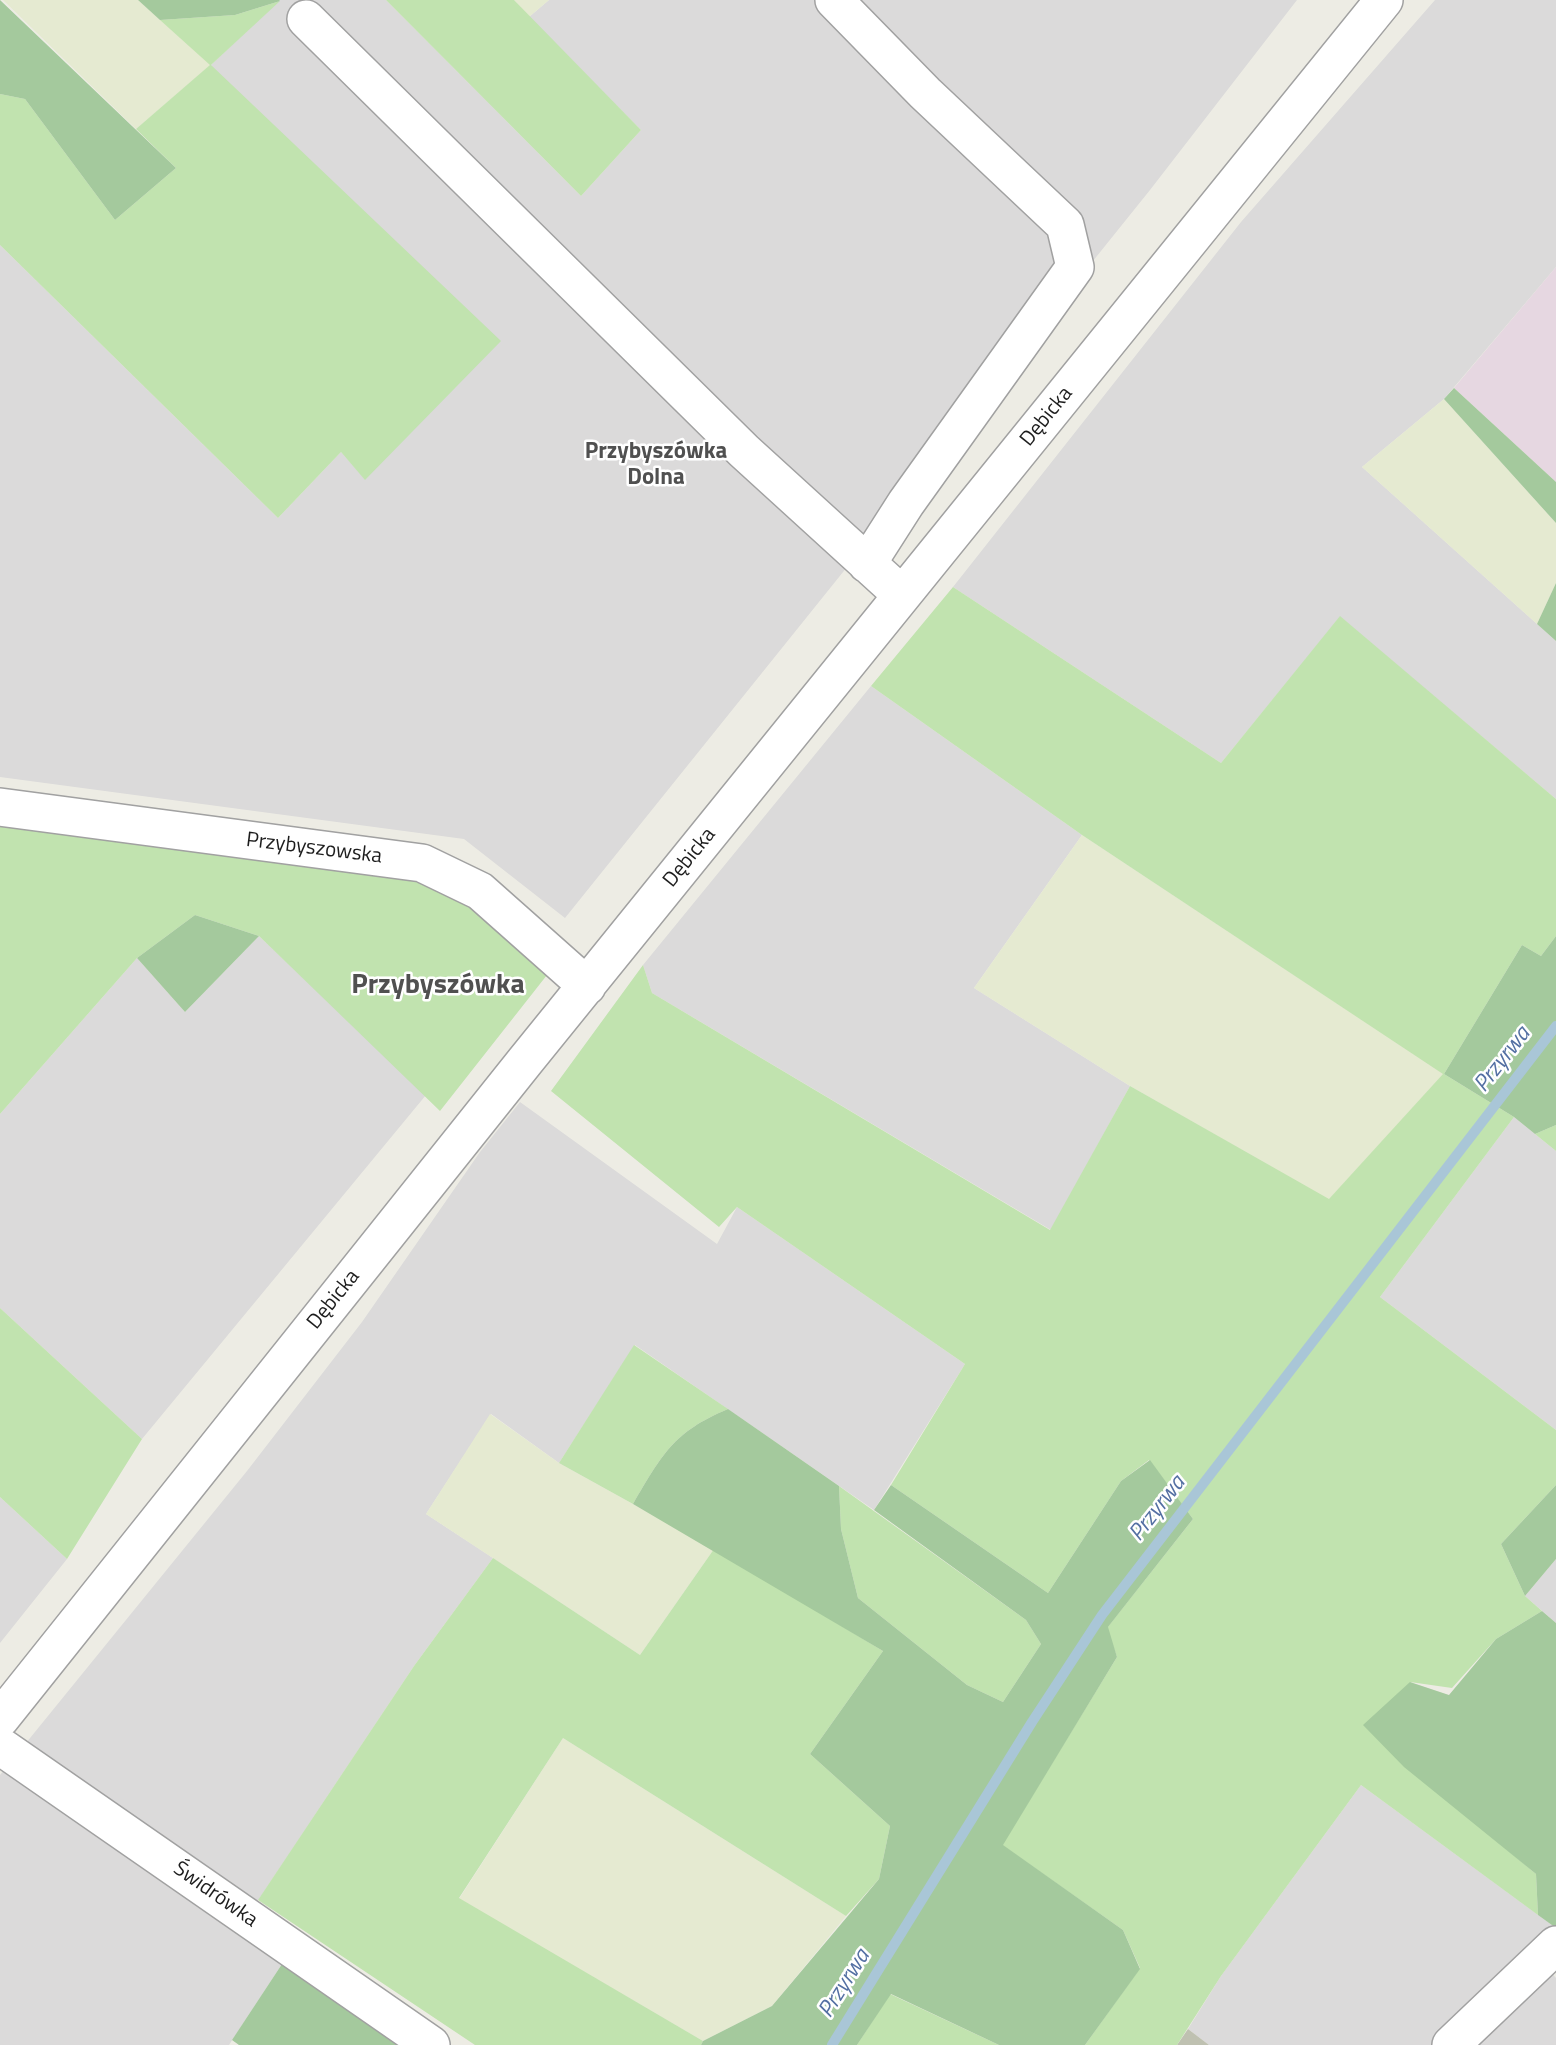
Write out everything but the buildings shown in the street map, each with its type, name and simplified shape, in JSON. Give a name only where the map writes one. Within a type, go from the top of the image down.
[{"type":"street","points":[[834,0],[925,93],[1065,225],[1075,267],[906,503],[867,564]]},
{"type":"street","name":"Dębicka","points":[[0,1718],[1384,0]]},
{"type":"street","points":[[306,19],[744,451],[902,595]]},
{"type":"street","name":"Przybyszowska","points":[[0,807],[422,863],[480,891],[587,986]]},
{"type":"street","name":"Świdrówka","points":[[0,1746],[431,2045]]},
{"type":"street","points":[[1451,2045],[1556,1945]]},
{"type":"shaded area","points":[[3,0],[138,0],[211,65],[136,129]]},
{"type":"shaded area","points":[[279,0],[386,0],[581,196],[641,130],[529,17],[549,0],[1297,0],[1150,190],[565,918],[464,839],[0,777],[0,245],[278,518],[341,452],[365,479],[211,65]]},
{"type":"shaded area","points":[[514,0],[549,0],[529,17]]},
{"type":"shaded area","points":[[1435,0],[1556,0],[1556,267],[1444,399],[1362,467],[1556,641],[1556,799],[1340,617],[1221,763],[953,587],[1241,222]]},
{"type":"shaded area","points":[[1556,267],[1556,482],[1454,388]]},
{"type":"shaded area","points":[[1444,399],[1556,523],[1556,583],[1537,624],[1362,467]]},
{"type":"shaded area","points":[[871,686],[1082,835],[974,988],[1130,1086],[1051,1230],[652,993],[643,965]]},
{"type":"shaded area","points":[[1082,835],[1444,1074],[1329,1200],[1130,1086],[974,988]]},
{"type":"shaded area","points":[[259,936],[426,1095],[142,1439],[0,1308],[0,1114],[137,958],[185,1012]]},
{"type":"shaded area","points":[[520,1102],[717,1244],[737,1207],[965,1364],[874,1510],[635,1345],[559,1463],[491,1414],[426,1514],[493,1558],[414,1666],[239,1929],[284,1961],[229,2045],[0,2045],[0,1775],[247,1471],[362,1322],[480,1152]]},
{"type":"shaded area","points":[[1514,1117],[1556,1151],[1556,1430],[1380,1297]]},
{"type":"shaded area","points":[[490,1414],[559,1463],[714,1549],[640,1655],[426,1514]]},
{"type":"shaded area","points":[[0,1497],[67,1559],[0,1643]]},
{"type":"shaded area","points":[[1556,1559],[1556,1623],[1525,1596]]},
{"type":"shaded area","points":[[563,1738],[846,1916],[772,2006],[703,2041],[459,1899]]},
{"type":"shaded area","points":[[1361,1785],[1556,1928],[1435,2045],[1209,2045],[1188,2029],[1221,1976]]},
{"type":"shaded area","points":[[1550,1971],[1556,1978],[1556,2045],[1478,2045]]},
{"type":"shaded area","points":[[1188,2029],[1209,2045],[1177,2045]]},
{"type":"green space","points":[[0,0],[176,168],[115,220],[25,99],[0,94]]},
{"type":"green space","points":[[138,0],[280,1],[235,15],[160,20]]},
{"type":"green space","points":[[386,0],[514,0],[641,130],[581,196]]},
{"type":"green space","points":[[280,1],[211,65],[501,341],[365,480],[341,452],[278,518],[0,245],[0,94],[25,99],[115,220],[176,168],[136,129],[210,65],[160,20],[235,15]]},
{"type":"green space","points":[[1454,388],[1556,482],[1556,523],[1444,399]]},
{"type":"green space","points":[[1556,583],[1556,641],[1537,624]]},
{"type":"green space","points":[[953,587],[1221,763],[1340,616],[1556,799],[1556,936],[1541,956],[1522,945],[1444,1074],[1514,1117],[1380,1297],[1556,1430],[1556,1485],[1501,1544],[1525,1596],[1542,1611],[1496,1639],[1452,1688],[1410,1682],[1473,1821],[1536,1874],[1538,1915],[1361,1785],[1221,1976],[1177,2045],[1085,2045],[1140,1968],[1123,1930],[1002,1845],[1117,1657],[1107,1628],[1193,1519],[1149,1460],[1121,1481],[1048,1593],[891,1485],[965,1364],[737,1207],[719,1227],[551,1091],[643,965],[652,993],[1050,1230],[1130,1086],[1329,1199],[1443,1074],[1082,835],[871,686]]},
{"type":"green space","points":[[0,820],[403,875],[446,888],[495,927],[547,975],[440,1111],[259,936],[195,915],[137,958],[0,1114]]},
{"type":"green space","points":[[195,915],[259,936],[185,1012],[137,958]]},
{"type":"green space","points":[[1556,936],[1556,1125],[1535,1134],[1514,1117],[1444,1074],[1522,945],[1541,956]]},
{"type":"green space","points":[[1556,1125],[1556,1151],[1535,1134]]},
{"type":"green space","points":[[0,1308],[142,1439],[67,1559],[0,1497]]},
{"type":"green space","points":[[634,1345],[728,1409],[681,1436],[661,1458],[633,1504],[559,1463]]},
{"type":"green space","points":[[728,1409],[839,1486],[841,1529],[858,1598],[967,1685],[1003,1702],[1041,1644],[1026,1620],[874,1510],[891,1485],[1048,1593],[1121,1481],[1150,1460],[1193,1519],[1108,1627],[1117,1657],[1003,1845],[1123,1930],[1140,1969],[1085,2045],[999,2045],[891,1994],[857,2045],[701,2045],[703,2041],[772,2006],[879,1879],[890,1826],[810,1754],[883,1651],[633,1504],[661,1458],[681,1436]]},
{"type":"green space","points":[[1556,1485],[1556,1559],[1525,1596],[1501,1544]]},
{"type":"green space","points":[[839,1486],[1026,1620],[1041,1644],[1003,1702],[967,1685],[858,1598],[841,1529]]},
{"type":"green space","points":[[714,1549],[883,1651],[810,1754],[890,1826],[879,1879],[846,1916],[563,1738],[459,1898],[703,2041],[701,2045],[475,2045],[258,1900],[414,1666],[493,1558],[640,1655]]},
{"type":"green space","points":[[1542,1611],[1556,1623],[1556,1928],[1538,1915],[1536,1874],[1404,1767],[1363,1725],[1410,1682],[1449,1695],[1496,1639]]},
{"type":"green space","points":[[284,1961],[402,2045],[239,2045],[232,2040]]},
{"type":"green space","points":[[890,1994],[999,2045],[857,2045]]},
{"type":"waterway","name":"Przyrwa","points":[[832,2045],[1032,1722],[1102,1615],[1556,1026]]},
{"type":"district","name":"Przybyszówka Dolna","points":[[656,465]]},
{"type":"district","name":"Przybyszówka","points":[[438,986]]}]
